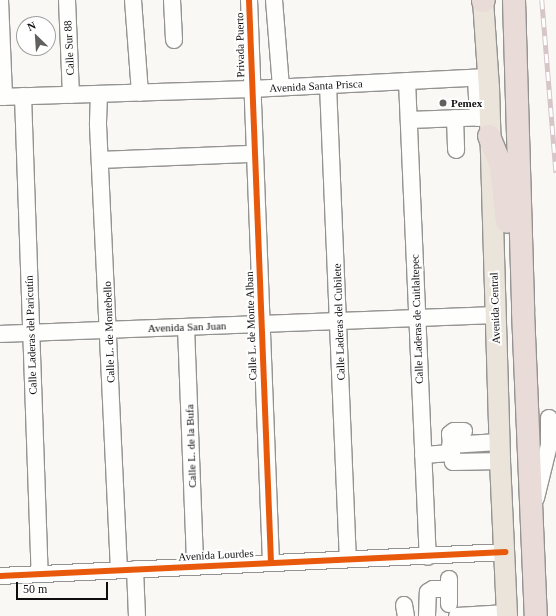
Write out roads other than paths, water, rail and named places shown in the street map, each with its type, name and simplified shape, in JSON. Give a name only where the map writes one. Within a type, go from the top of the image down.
[{"type":"highway","points":[[514,0],[523,311],[536,616]]},
{"type":"highway","points":[[486,123],[501,166],[511,273],[523,311]]},
{"type":"main road","name":"Avenida Central","points":[[483,0],[483,82],[495,315],[499,452],[507,614]]},
{"type":"street","points":[[0,0],[2,97]]},
{"type":"street","name":"Calle Sur 88","points":[[67,0],[71,95]]},
{"type":"street","points":[[133,0],[140,93]]},
{"type":"street","points":[[172,0],[174,40]]},
{"type":"street","name":"Privada Puerto","points":[[249,0],[251,89]]},
{"type":"street","points":[[274,0],[280,87]]},
{"type":"street","name":"Avenida Santa Prisca","points":[[2,97],[328,85],[483,82]]},
{"type":"street","name":"Calle Laderas de Cuitlaltepec","points":[[408,84],[428,556]]},
{"type":"street","name":"Calle Laderas del Cubilete","points":[[328,85],[340,320],[348,559]]},
{"type":"street","name":"Calle L. de Monte Alban","points":[[251,89],[271,562]]},
{"type":"street","name":"Calle L. de Montebello","points":[[99,94],[98,125],[101,160],[119,570]]},
{"type":"street","name":"Calle Laderas del Paricutín","points":[[23,96],[40,574]]},
{"type":"street","points":[[456,118],[456,150]]},
{"type":"street","points":[[409,120],[456,118],[486,123]]},
{"type":"street","points":[[101,160],[253,154]]},
{"type":"street","name":"Avenida San Juan","points":[[0,334],[495,315]]},
{"type":"street","name":"Calle L. de la Bufa","points":[[186,327],[195,565]]},
{"type":"street","points":[[532,513],[549,445],[549,418]]},
{"type":"street","points":[[464,431],[451,433],[451,449],[454,463],[478,463],[499,452]]},
{"type":"street","points":[[478,443],[478,463]]},
{"type":"street","points":[[423,455],[478,443],[499,452]]},
{"type":"street","name":"Avenida Lourdes","points":[[0,576],[195,565],[505,552]]},
{"type":"street","points":[[135,569],[137,616]]},
{"type":"street","points":[[427,616],[428,592],[433,589],[451,597],[507,614]]},
{"type":"railway","points":[[542,0],[556,172]]},
{"type":"place","name":"Pemex","points":[[443,103]]}]
